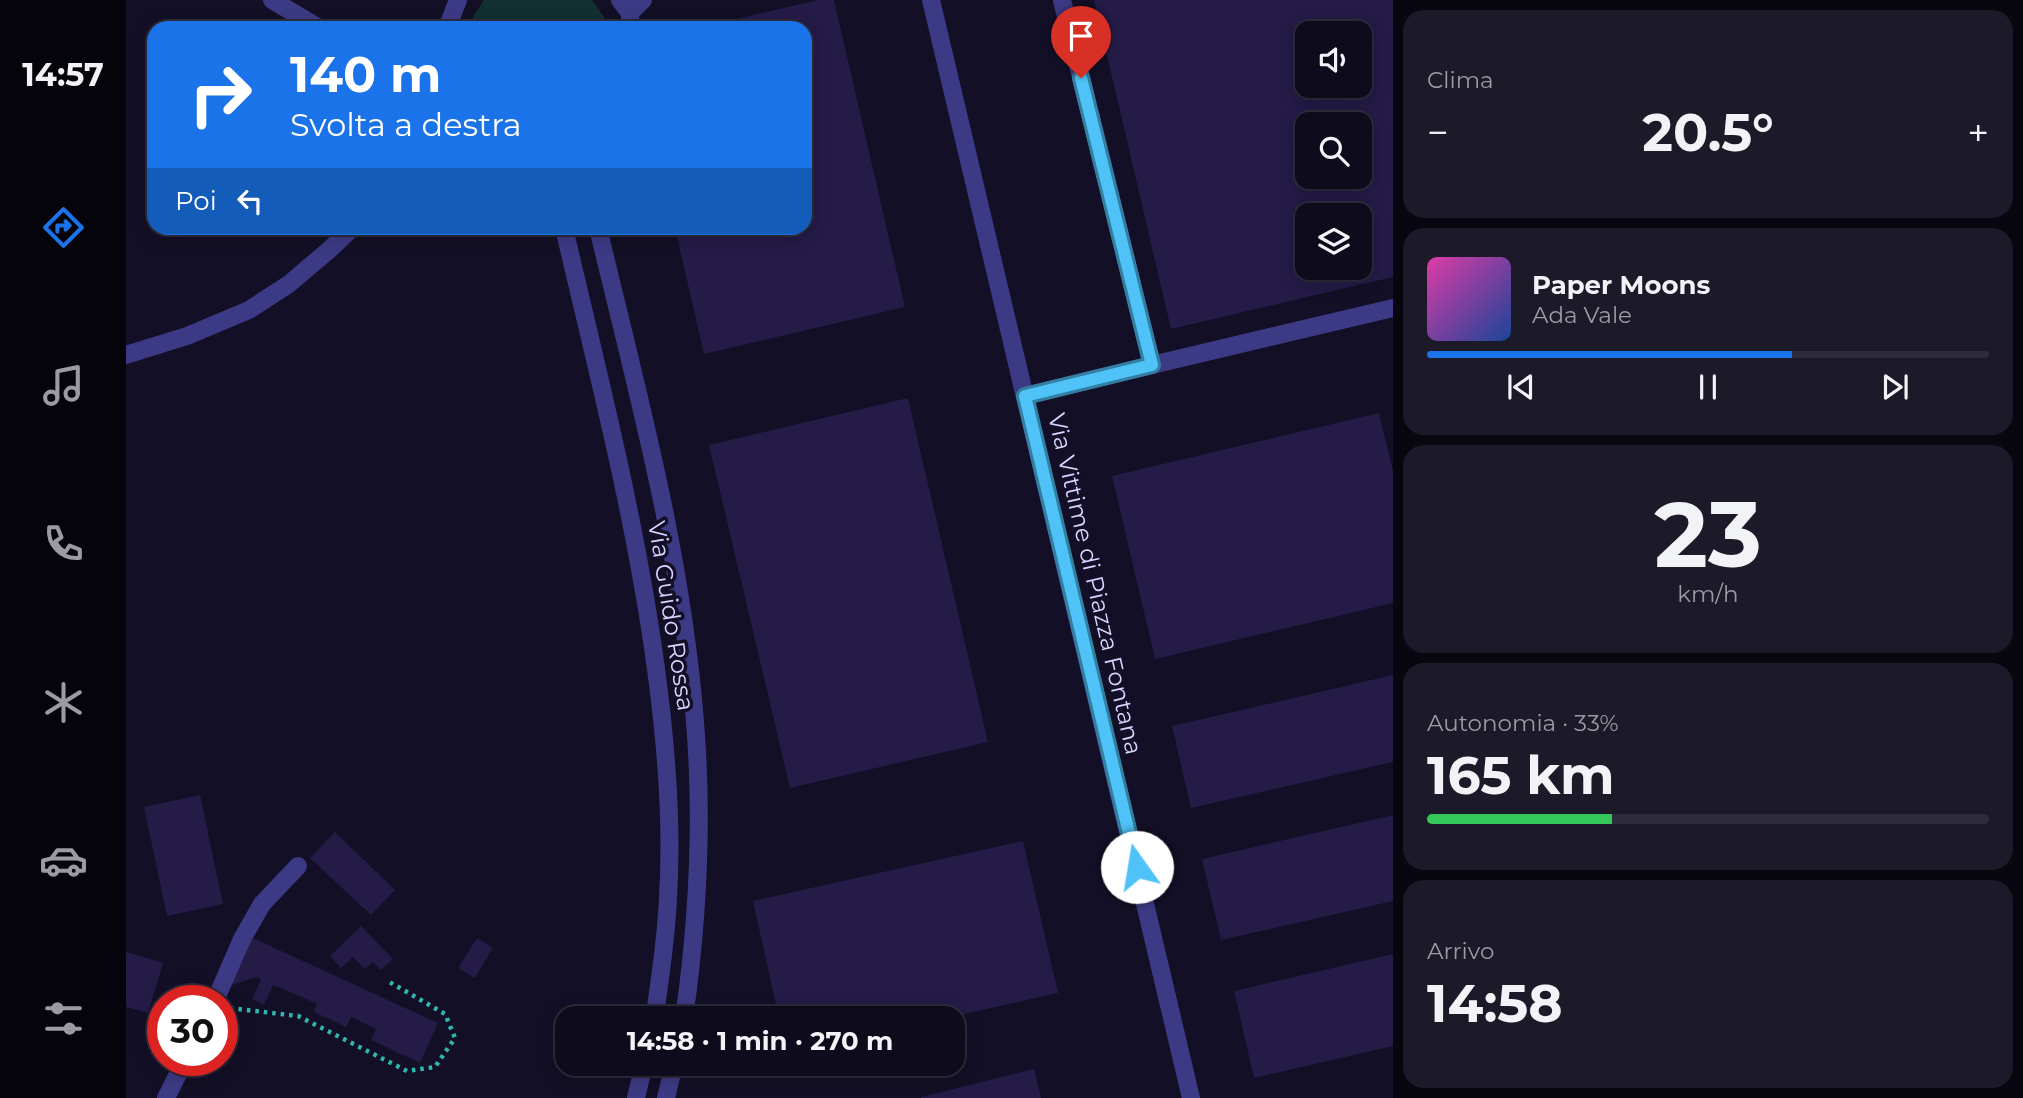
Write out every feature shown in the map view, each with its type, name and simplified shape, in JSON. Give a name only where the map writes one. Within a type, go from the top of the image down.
[{"type":"street","points":[[272,0],[307,21]]},
{"type":"street","points":[[449,21],[456,0]]},
{"type":"street","name":"Via Vittime di Piazza Fontana","points":[[931,0],[1191,1098]]},
{"type":"street","points":[[1062,0],[1152,365]]},
{"type":"street","points":[[126,355],[187,336],[249,310],[289,284],[345,235]]},
{"type":"street","name":"Via Guido Rossa","points":[[566,235],[624,481],[648,606],[664,727],[670,816],[669,905],[656,1006]]},
{"type":"street","name":"Via Guido Rossa","points":[[600,235],[658,480],[681,604],[695,722],[699,817],[697,904],[685,1006]]},
{"type":"street","points":[[1025,396],[1393,308]]},
{"type":"street","points":[[222,985],[242,939],[262,904],[298,866]]},
{"type":"street","points":[[166,1098],[177,1076]]},
{"type":"street","points":[[636,1098],[641,1076]]},
{"type":"street","points":[[666,1098],[671,1076]]},
{"type":"path","points":[[238,1010],[298,1016],[407,1071],[435,1067],[455,1038],[445,1014],[386,980]]},
{"type":"green space","points":[[484,0],[592,0],[605,21],[472,21]]},
{"type":"building","points":[[818,0],[834,0],[905,307],[704,354],[677,235],[812,235],[812,21],[728,21]]},
{"type":"building","points":[[1094,0],[1393,0],[1393,277],[1171,329]]},
{"type":"building","points":[[908,398],[988,742],[790,788],[709,445]]},
{"type":"building","points":[[1379,413],[1393,471],[1393,603],[1155,659],[1112,476]]},
{"type":"building","points":[[1393,675],[1393,762],[1191,808],[1172,726]]},
{"type":"building","points":[[200,795],[223,904],[167,916],[144,807]]},
{"type":"building","points":[[1393,815],[1393,901],[1221,940],[1202,859]]},
{"type":"building","points":[[335,832],[395,890],[371,915],[310,858]]},
{"type":"building","points":[[1023,841],[1058,993],[965,1014],[965,1006],[776,1006],[753,901]]},
{"type":"building","points":[[361,926],[393,959],[381,970],[373,962],[365,969],[353,957],[341,968],[330,956]]},
{"type":"building","points":[[251,937],[438,1023],[420,1063],[371,1040],[376,1029],[351,1017],[346,1027],[314,1012],[317,1004],[273,985],[264,1005],[252,999],[261,980],[257,977],[229,985]]},
{"type":"building","points":[[477,938],[493,948],[475,978],[458,968]]},
{"type":"building","points":[[126,952],[163,963],[156,985],[147,985],[147,1013],[126,1007]]},
{"type":"building","points":[[1393,954],[1393,1046],[1254,1078],[1234,991]]},
{"type":"building","points":[[1034,1069],[1041,1098],[921,1098],[921,1097]]},
{"type":"route","points":[[1081,78],[1152,365],[1025,396],[1137,867]]}]
